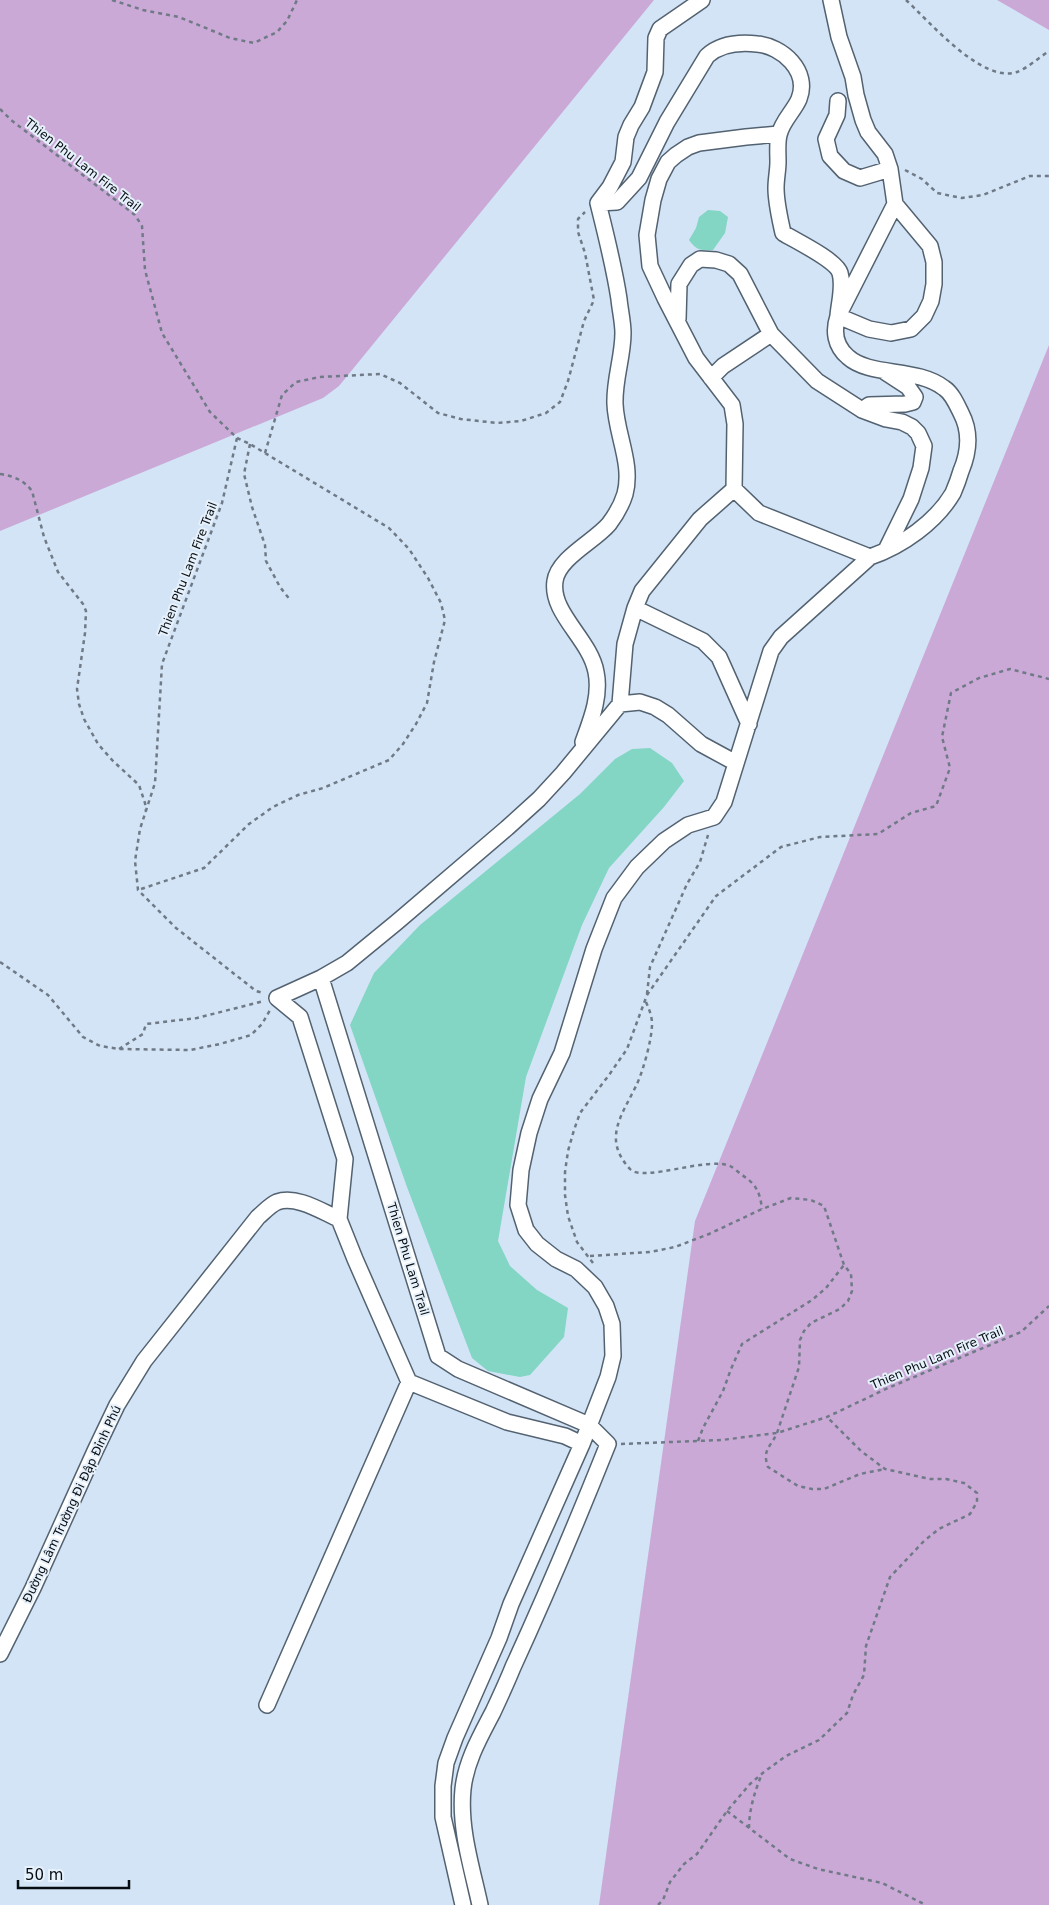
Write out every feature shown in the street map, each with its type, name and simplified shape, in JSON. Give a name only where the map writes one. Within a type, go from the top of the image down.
[{"type":"street","points":[[598,203],[610,188],[623,162],[626,137],[642,107],[655,72],[656,38],[660,29],[702,0]]},
{"type":"street","points":[[831,0],[839,37],[853,77],[863,120],[868,132],[885,154],[890,169],[895,204],[930,246],[934,262],[934,284],[931,301],[924,316],[911,329],[891,333],[869,329],[838,316]]},
{"type":"street","points":[[598,203],[617,202],[639,178],[667,122],[702,63],[714,50],[739,43],[759,44],[775,49],[797,67],[802,90],[799,100],[779,134],[776,188],[783,233],[823,256],[834,264],[840,273],[841,290],[838,316]]},
{"type":"street","points":[[838,101],[836,115],[826,139],[830,156],[844,171],[860,178],[890,169]]},
{"type":"street","points":[[582,1444],[565,1436],[507,1422],[409,1382],[339,1219],[345,1159],[300,1017],[277,998],[321,978],[347,963],[469,861],[538,799],[580,753],[620,704],[625,644],[642,591],[700,519],[734,489],[735,424],[732,405],[696,358],[664,298],[650,266],[647,251],[647,235],[652,200],[658,179],[668,162],[688,147],[699,143],[779,134]]},
{"type":"street","points":[[580,753],[594,714],[597,687],[596,672],[591,655],[559,607],[555,592],[555,579],[566,562],[609,524],[625,494],[627,465],[617,425],[615,405],[615,384],[621,357],[623,332],[614,264],[598,203]]},
{"type":"street","points":[[463,1905],[443,1817],[443,1786],[446,1763],[499,1638],[511,1604],[582,1444],[608,1377],[613,1356],[612,1324],[606,1306],[595,1287],[576,1269],[556,1259],[537,1244],[526,1230],[518,1205],[521,1170],[529,1133],[540,1098],[562,1053],[594,949],[614,898],[637,867],[664,840],[688,825],[714,817],[724,802],[771,651],[781,637],[878,554],[931,520],[954,491],[964,463],[968,446],[968,432],[963,417],[946,388],[912,374],[856,363],[840,349],[834,326],[895,204]]},
{"type":"street","points":[[678,323],[678,291],[685,274],[692,265],[700,260],[716,260],[730,264],[740,274],[771,334],[817,381],[862,410],[912,427],[918,433],[924,446],[921,468],[915,489],[899,525],[878,554]]},
{"type":"street","points":[[711,378],[722,366],[771,334]]},
{"type":"street","points":[[862,410],[869,405],[913,402],[915,397],[908,388],[882,369]]},
{"type":"street","points":[[734,489],[759,512],[878,554]]},
{"type":"street","points":[[635,608],[703,641],[719,657],[748,724]]},
{"type":"street","points":[[620,704],[640,702],[655,707],[668,715],[701,744],[736,763]]},
{"type":"street","name":"Thien Phu Lam Trail","points":[[321,978],[438,1356],[458,1369],[589,1425],[608,1444]]},
{"type":"street","name":"Đường Lâm Trường Đi Đập Đỉnh Phú","points":[[1,1649],[33,1588],[117,1405],[144,1362],[181,1313],[258,1218],[275,1202],[288,1200],[339,1219]]},
{"type":"street","points":[[267,1705],[409,1382]]},
{"type":"street","points":[[480,1905],[464,1829],[463,1795],[466,1769],[472,1752],[494,1710],[548,1592],[608,1444]]},
{"type":"path","points":[[112,0],[143,10],[179,17],[230,38],[254,42],[277,32],[287,21],[297,0]]},
{"type":"path","points":[[906,0],[972,61],[987,68],[1005,74],[1017,72],[1049,51]]},
{"type":"path","name":"Thien Phu Lam Fire Trail","points":[[0,109],[11,120],[135,214],[142,226],[146,270],[162,333],[210,412],[237,438],[222,503],[162,664],[155,783],[140,829],[135,861],[138,890]]},
{"type":"path","points":[[890,169],[902,168],[922,179],[937,193],[962,198],[983,195],[1030,176],[1049,176]]},
{"type":"path","points":[[265,453],[282,395],[296,382],[320,377],[380,374],[400,383],[438,413],[461,419],[497,423],[521,421],[546,413],[560,402],[568,381],[584,321],[594,300],[585,253],[578,232],[578,219],[598,203]]},
{"type":"path","points":[[237,438],[389,528],[409,549],[428,578],[441,603],[445,620],[434,662],[427,703],[403,744],[389,760],[323,788],[298,795],[273,807],[249,824],[204,868],[138,890],[176,928],[244,982],[256,991],[277,998]]},
{"type":"path","points":[[250,444],[244,474],[265,545],[266,561],[290,601]]},
{"type":"path","points":[[0,474],[18,478],[32,491],[44,537],[58,572],[83,604],[86,611],[85,633],[77,689],[79,704],[84,719],[98,744],[113,762],[139,785],[145,803],[146,815]]},
{"type":"path","points":[[647,995],[716,896],[782,847],[820,837],[878,834],[911,813],[936,806],[950,768],[942,737],[951,693],[979,678],[1010,669],[1049,679]]},
{"type":"path","points":[[596,1268],[577,1242],[568,1216],[565,1195],[565,1172],[568,1151],[580,1113],[610,1075],[626,1049],[646,1000],[650,967],[687,884],[700,862],[714,817]]},
{"type":"path","points":[[0,962],[48,995],[83,1037],[100,1046],[118,1049],[190,1050],[251,1035],[262,1024],[277,998]]},
{"type":"path","points":[[118,1049],[143,1034],[146,1024],[197,1018],[277,998]]},
{"type":"path","points":[[646,1000],[651,1014],[650,1038],[642,1072],[621,1113],[616,1129],[619,1155],[631,1171],[640,1174],[653,1174],[677,1168],[729,1165],[753,1182],[758,1190],[762,1209]]},
{"type":"path","points":[[589,1256],[650,1252],[675,1247],[791,1198],[811,1200],[824,1206],[844,1265],[851,1274],[852,1291],[848,1301],[840,1309],[811,1323],[804,1331],[800,1340],[799,1367],[777,1433],[773,1442],[767,1448],[765,1458],[768,1467],[798,1486],[812,1490],[824,1490],[852,1477],[885,1469]]},
{"type":"path","points":[[698,1441],[723,1391],[742,1344],[812,1300],[826,1288],[844,1265]]},
{"type":"path","name":"Thien Phu Lam Fire Trail","points":[[608,1444],[698,1441],[777,1433],[827,1417],[888,1388],[1021,1332],[1049,1306]]},
{"type":"path","points":[[658,1905],[663,1900],[670,1882],[684,1864],[697,1854],[727,1811],[764,1772],[786,1756],[819,1740],[847,1713],[853,1695],[864,1675],[866,1646],[890,1577],[924,1541],[940,1529],[970,1514],[977,1502],[976,1493],[964,1483],[946,1479],[930,1479],[885,1469],[861,1451],[827,1417]]},
{"type":"path","points":[[749,1828],[749,1818],[758,1784],[764,1772]]},
{"type":"path","points":[[727,1811],[790,1859],[818,1869],[882,1883],[926,1905]]},
{"type":"shaded area","points":[[0,0],[654,0],[339,386],[323,398],[0,531]]},
{"type":"shaded area","points":[[997,0],[1049,0],[1049,30]]},
{"type":"shaded area","points":[[708,210],[720,211],[728,217],[725,233],[713,250],[699,249],[689,240],[696,228],[699,217]]},
{"type":"shaded area","points":[[1049,345],[1049,1905],[599,1905],[695,1221]]},
{"type":"shaded area","points":[[650,748],[672,763],[684,781],[664,807],[609,868],[582,925],[526,1077],[498,1241],[510,1266],[537,1290],[568,1308],[564,1337],[530,1375],[520,1377],[488,1371],[472,1358],[407,1187],[350,1025],[374,973],[420,925],[580,794],[615,759],[632,749]]}]
